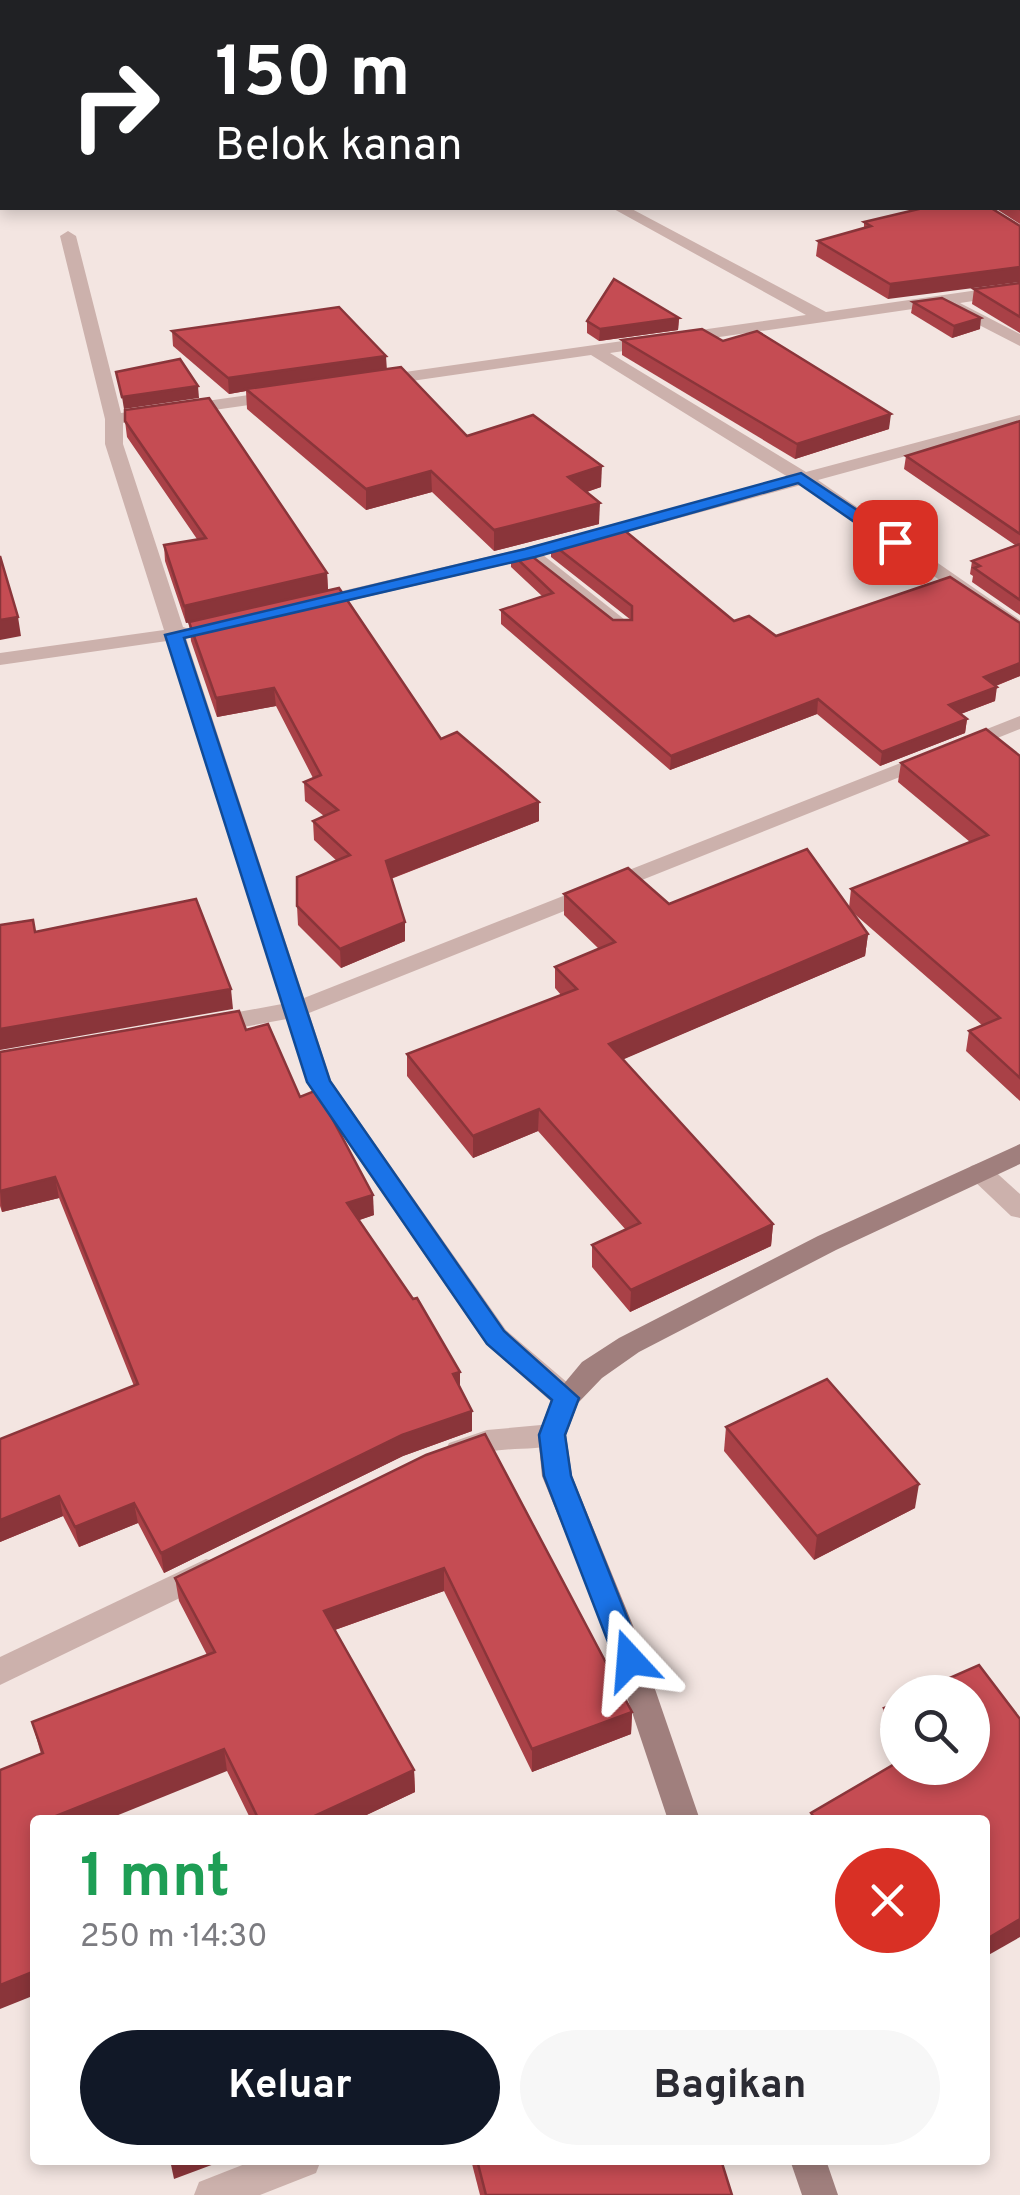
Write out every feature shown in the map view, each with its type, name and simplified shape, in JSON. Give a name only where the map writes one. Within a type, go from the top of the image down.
[{"type":"main road","points":[[682,1815],[619,1628],[557,1476],[552,1435],[566,1398],[592,1370],[629,1345],[1020,1152]]},
{"type":"main road","points":[[810,2165],[820,2195]]},
{"type":"street","points":[[624,210],[821,316]]},
{"type":"street","points":[[68,236],[114,420],[114,444],[319,1082],[496,1337],[566,1398]]},
{"type":"street","points":[[360,384],[1020,289]]},
{"type":"street","points":[[945,302],[1020,340]]},
{"type":"street","points":[[590,348],[801,478],[1020,629]]},
{"type":"street","points":[[114,420],[304,392]]},
{"type":"street","points":[[304,605],[529,553],[1020,420]]},
{"type":"street","points":[[529,553],[622,627]]},
{"type":"street","points":[[0,660],[211,626]]},
{"type":"street","points":[[176,1031],[294,1010],[517,925],[1020,722]]},
{"type":"street","points":[[980,1172],[1020,1208]]},
{"type":"street","points":[[433,1460],[487,1441],[552,1435]]},
{"type":"street","points":[[0,1672],[225,1561]]},
{"type":"street","points":[[212,2195],[290,2165]]},
{"type":"building","points":[[915,210],[994,210],[1020,226],[1020,267],[890,284],[818,241],[871,226],[864,222]]},
{"type":"building","points":[[614,279],[679,318],[600,329],[587,321]]},
{"type":"building","points":[[1020,283],[1020,317],[974,289]]},
{"type":"building","points":[[942,298],[981,318],[954,326],[913,302]]},
{"type":"building","points":[[339,307],[386,356],[228,378],[172,331]]},
{"type":"building","points":[[702,329],[723,341],[757,331],[891,414],[797,444],[622,340]]},
{"type":"building","points":[[180,359],[198,386],[122,397],[116,372]]},
{"type":"building","points":[[401,367],[467,436],[533,415],[602,466],[568,477],[600,503],[494,530],[431,471],[366,489],[246,389]]},
{"type":"building","points":[[209,398],[327,573],[184,606],[164,545],[206,538],[125,421],[125,410]]},
{"type":"building","points":[[1020,421],[1020,534],[906,456]]},
{"type":"building","points":[[618,525],[734,621],[749,616],[776,636],[950,577],[1020,623],[1020,663],[984,677],[997,687],[949,705],[967,719],[882,752],[818,699],[671,756],[501,610],[553,593],[511,553],[524,550],[613,620],[632,620],[632,606],[551,543]]},
{"type":"building","points":[[1020,544],[1020,600],[974,568],[980,566],[972,561]]},
{"type":"building","points":[[0,556],[18,617],[0,620]]},
{"type":"building","points":[[339,588],[441,739],[457,732],[539,802],[386,861],[405,922],[340,949],[297,906],[297,877],[350,855],[313,821],[338,810],[304,782],[321,775],[274,688],[216,698],[189,622]]},
{"type":"building","points":[[986,729],[1020,756],[1020,1078],[969,1031],[1000,1018],[851,889],[988,835],[901,763]]},
{"type":"building","points":[[807,849],[868,934],[609,1044],[773,1224],[631,1290],[592,1245],[640,1223],[539,1109],[473,1136],[407,1054],[577,989],[555,967],[615,942],[564,894],[628,868],[669,904]]},
{"type":"building","points":[[196,899],[231,989],[0,1029],[0,925],[33,920],[35,932]]},
{"type":"building","points":[[239,1011],[246,1030],[268,1024],[300,1097],[317,1090],[373,1195],[347,1203],[413,1299],[417,1298],[460,1372],[453,1374],[472,1411],[402,1435],[161,1553],[134,1503],[75,1527],[59,1496],[0,1520],[0,1439],[138,1384],[55,1177],[0,1191],[0,1052]]},
{"type":"building","points":[[827,1379],[919,1484],[817,1536],[726,1427]]},
{"type":"building","points":[[485,1434],[632,1712],[532,1749],[444,1568],[324,1611],[414,1770],[317,1815],[257,1815],[224,1749],[59,1815],[30,1815],[30,1973],[0,1985],[0,1770],[43,1753],[32,1722],[215,1652],[175,1578],[426,1455]]},
{"type":"building","points":[[979,1665],[987,1675],[956,1675]]},
{"type":"building","points":[[990,1679],[1020,1719],[1020,1919],[990,1937],[990,1815],[811,1813],[880,1773],[880,1785],[990,1785]]},
{"type":"building","points":[[478,2165],[723,2165],[732,2195],[486,2195]]},
{"type":"route","points":[[630,1660],[557,1476],[552,1435],[566,1398],[496,1337],[319,1082],[174,635],[529,553],[801,478],[895,542]]}]
